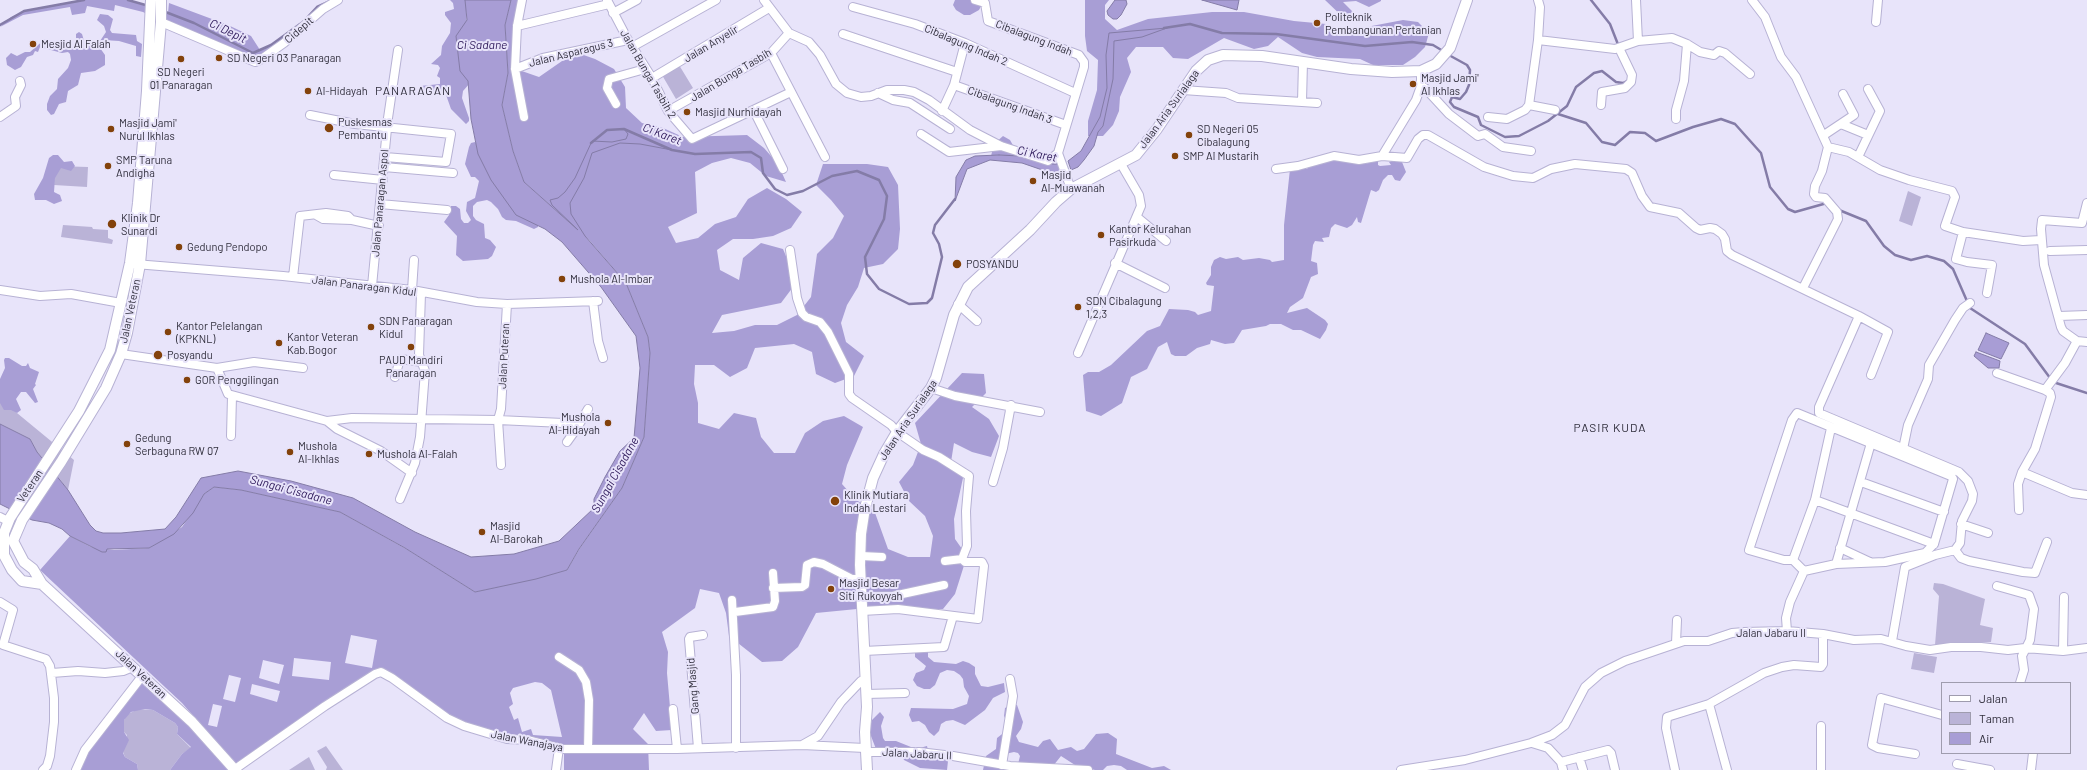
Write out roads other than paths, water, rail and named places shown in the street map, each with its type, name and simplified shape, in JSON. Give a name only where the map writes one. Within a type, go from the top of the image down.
[{"type":"main road","name":"Jalan Aria Surialaga","points":[[867,770],[866,680],[860,556],[861,534],[869,491],[878,464],[897,432],[931,388],[940,369],[958,304],[974,282],[1025,235],[1056,202],[1071,189],[1136,156],[1201,65],[1208,60],[1223,55],[1262,56],[1367,71],[1421,71],[1430,68],[1442,59],[1450,48],[1467,0]]},
{"type":"main road","name":"Jalan Veteran","points":[[51,454],[93,387],[110,350],[122,303],[135,264],[150,21],[156,1]]},
{"type":"main road","name":"Jalan Veteran","points":[[156,1],[161,22],[135,264],[121,354],[106,388],[61,462],[22,520],[13,541],[16,550],[24,562],[33,569],[42,584],[143,675],[192,722],[236,770]]},
{"type":"main road","name":"Veteran","points":[[6,518],[51,454]]},
{"type":"main road","points":[[6,518],[2,556],[22,581],[42,584]]},
{"type":"street","name":"Cidepit","points":[[161,22],[243,58],[258,61],[284,43],[323,9],[338,0]]},
{"type":"street","points":[[522,0],[517,26],[515,69],[524,116]]},
{"type":"street","points":[[613,13],[637,0]]},
{"type":"street","points":[[632,47],[716,0]]},
{"type":"street","points":[[764,0],[789,33],[809,42],[820,55],[840,89],[861,97],[894,90],[914,92],[929,100],[942,111],[970,130],[1001,146],[1048,161],[1059,156],[1071,189]]},
{"type":"street","name":"Cibalagung Indah","points":[[975,0],[985,3],[988,21],[1079,55],[1084,62],[1084,67],[1066,125],[1059,156]]},
{"type":"street","points":[[1488,117],[1507,119],[1525,110],[1530,105],[1538,40],[1540,7],[1538,0]]},
{"type":"street","points":[[1636,0],[1638,41]]},
{"type":"street","points":[[1752,0],[1765,17],[1781,57],[1796,77],[1824,134],[1828,147],[1822,171],[1814,190],[1816,197],[1825,198],[1837,212],[1838,219],[1803,288]]},
{"type":"street","points":[[1876,22],[1878,0]]},
{"type":"street","points":[[517,26],[608,2]]},
{"type":"street","name":"Jalan Bunga Tasbih 2","points":[[608,2],[632,47],[652,78],[668,111],[690,138],[694,140],[791,92]]},
{"type":"street","name":"Jalan Anyelir","points":[[652,78],[769,8]]},
{"type":"street","name":"Cibalagung Indah 2","points":[[853,8],[915,24],[965,43],[1075,93]]},
{"type":"street","name":"Jalan Bunga Tasbih","points":[[668,111],[771,53],[789,33]]},
{"type":"street","points":[[843,34],[957,72]]},
{"type":"street","points":[[1538,40],[1614,48],[1638,41],[1672,38],[1687,44],[1700,52],[1714,55],[1719,51],[1725,53],[1750,74]]},
{"type":"street","name":"Jalan Asparagus 3","points":[[515,69],[543,58],[628,40]]},
{"type":"street","name":"Cibalagung Indah 3","points":[[942,111],[954,85],[965,43]]},
{"type":"street","points":[[1676,119],[1676,110],[1684,80],[1687,44]]},
{"type":"street","points":[[1601,105],[1601,93],[1629,86],[1632,75],[1614,48]]},
{"type":"street","name":"Jalan Panaragan Aspol","points":[[372,286],[379,226],[382,180],[398,50]]},
{"type":"street","points":[[771,53],[825,157]]},
{"type":"street","points":[[1302,102],[1303,62]]},
{"type":"street","points":[[616,104],[607,88],[609,79],[646,69]]},
{"type":"street","points":[[1382,156],[1416,100],[1421,86],[1421,71]]},
{"type":"street","points":[[0,117],[16,106],[15,97],[21,85],[20,81]]},
{"type":"street","name":"Cibalagung Indah 3","points":[[954,85],[1066,125]]},
{"type":"street","points":[[1421,86],[1425,88],[1449,114],[1478,136],[1485,134],[1504,147],[1531,151]]},
{"type":"street","points":[[1858,157],[1880,111],[1868,89]]},
{"type":"street","points":[[1183,90],[1226,93],[1238,98],[1317,103]]},
{"type":"street","points":[[878,94],[893,100],[910,103],[950,129]]},
{"type":"street","points":[[1824,134],[1854,115],[1843,94]]},
{"type":"street","points":[[1530,105],[1555,110]]},
{"type":"street","points":[[754,111],[783,169]]},
{"type":"street","points":[[310,115],[355,124],[388,126],[451,134],[446,162],[385,157]]},
{"type":"street","points":[[1841,124],[1868,135]]},
{"type":"street","points":[[921,134],[949,152],[1001,146]]},
{"type":"street","points":[[1276,169],[1298,166],[1334,156],[1359,160],[1382,156],[1407,158],[1418,139],[1423,135],[1428,135],[1476,164],[1494,172],[1513,176],[1533,178],[1551,168],[1575,164],[1626,169],[1632,173],[1642,196],[1650,206],[1679,213],[1700,230],[1710,228],[1715,230],[1722,234],[1729,253],[1803,288],[1888,332],[1871,375]]},
{"type":"street","points":[[1828,147],[1849,152],[1880,170],[1909,180],[1952,191],[1955,197],[1945,226],[1963,232],[2023,241],[2041,240]]},
{"type":"street","points":[[1078,353],[1115,263],[1136,217],[1141,200],[1121,164]]},
{"type":"street","points":[[384,167],[453,173]]},
{"type":"street","points":[[334,175],[382,180]]},
{"type":"street","points":[[2087,203],[2082,223],[2042,220],[2041,240],[2044,265],[2063,331],[2077,341],[2087,342]]},
{"type":"street","points":[[380,204],[447,210]]},
{"type":"street","points":[[293,277],[298,219],[303,215],[326,213],[345,215],[352,220],[379,226]]},
{"type":"street","points":[[1136,217],[1166,241]]},
{"type":"street","points":[[1963,232],[1956,259],[1992,265],[1987,293]]},
{"type":"street","points":[[790,250],[797,298],[802,313],[806,318],[820,322],[828,332],[849,374],[849,394],[852,398],[891,425],[897,432],[923,450],[939,457],[968,474],[966,511],[967,546],[962,559]]},
{"type":"street","points":[[2050,251],[2087,250]]},
{"type":"street","points":[[412,290],[414,260]]},
{"type":"street","points":[[1115,263],[1165,288]]},
{"type":"street","name":"Jalan Panaragan Kidul","points":[[135,264],[293,277],[412,290],[421,293],[506,304],[595,301],[598,341],[603,358]]},
{"type":"street","points":[[0,290],[40,296],[71,294],[122,303]]},
{"type":"street","points":[[400,499],[412,473],[418,454],[425,371],[419,355],[421,293]]},
{"type":"street","points":[[1903,449],[1908,425],[1928,379],[1930,365],[1963,308],[1970,303]]},
{"type":"street","name":"Jalan Puteran","points":[[501,465],[498,420],[501,409],[506,304]]},
{"type":"street","points":[[958,304],[977,320]]},
{"type":"street","points":[[2059,316],[2087,315]]},
{"type":"street","points":[[1859,316],[1818,410],[1822,416],[1953,469],[1965,478],[1971,488],[1973,498],[1961,524],[1960,543],[1955,550],[1935,555],[1905,567],[1892,641]]},
{"type":"street","points":[[2045,390],[2074,348],[2077,341]]},
{"type":"street","points":[[121,354],[218,368],[254,362],[303,368]]},
{"type":"street","points":[[395,377],[400,359],[422,362]]},
{"type":"street","points":[[218,368],[225,391],[232,396],[327,421],[352,418],[498,420],[563,423],[577,428]]},
{"type":"street","points":[[1997,373],[2045,390],[2050,393],[2051,397],[2035,449],[2022,472],[2018,484],[2019,510]]},
{"type":"street","points":[[931,388],[955,396],[1010,405],[1040,412]]},
{"type":"street","points":[[231,436],[232,396]]},
{"type":"street","points":[[993,482],[1003,448],[1010,405]]},
{"type":"street","points":[[567,442],[588,409]]},
{"type":"street","points":[[1800,414],[1951,476],[1953,479],[1934,544],[1925,552],[1885,562],[1836,564],[1804,571],[1793,560],[1784,560],[1749,550],[1793,415],[1800,414]]},
{"type":"street","points":[[327,421],[337,429],[381,451],[412,473]]},
{"type":"street","points":[[1793,560],[1815,500],[1831,428]]},
{"type":"street","points":[[1836,564],[1861,482],[1871,443]]},
{"type":"street","points":[[2022,472],[2072,493],[2087,495]]},
{"type":"street","points":[[1861,482],[1944,512]]},
{"type":"street","points":[[1815,500],[1934,544]]},
{"type":"street","points":[[1961,524],[1988,532]]},
{"type":"street","points":[[1955,550],[1960,558],[1969,561],[2022,572],[2035,573],[2047,542]]},
{"type":"street","points":[[1840,548],[1871,563]]},
{"type":"street","points":[[860,556],[882,558]]},
{"type":"street","points":[[862,611],[898,609],[976,620],[979,617],[984,566],[982,562],[965,562],[962,559],[945,561]]},
{"type":"street","points":[[773,588],[802,587],[805,585],[807,566],[814,562],[823,564],[852,579],[861,579]]},
{"type":"street","points":[[1787,631],[1786,618],[1790,602],[1804,571]]},
{"type":"street","points":[[735,612],[773,607],[775,601],[773,573]]},
{"type":"street","points":[[861,597],[894,596],[944,585]]},
{"type":"street","points":[[1996,586],[2029,595],[2034,609],[2030,640],[2022,656],[2024,670],[2020,682]]},
{"type":"street","points":[[2063,650],[2064,597]]},
{"type":"street","points":[[732,600],[736,674],[736,748]]},
{"type":"street","points":[[0,602],[13,610],[3,646],[46,659],[52,673],[54,722],[50,756],[47,766],[43,770]]},
{"type":"street","points":[[864,650],[944,648],[953,616]]},
{"type":"street","points":[[1676,643],[1677,620]]},
{"type":"street","name":"Jalan Jabaru II","points":[[1401,770],[1465,760],[1531,743],[1552,735],[1565,725],[1585,687],[1601,673],[1625,661],[1684,641],[1708,641],[1732,633],[1787,631],[1823,634],[1854,640],[1877,639],[1930,650],[1951,647],[1981,647],[2008,650],[2025,648],[2063,650],[2087,648]]},
{"type":"street","points":[[1675,770],[1665,719],[1674,714],[1709,704],[1764,673],[1782,667],[1794,665],[1821,667],[1823,664],[1823,634]]},
{"type":"street","name":"Gang Masjid","points":[[698,748],[689,639],[690,637],[703,635]]},
{"type":"street","points":[[558,657],[579,670],[586,682],[589,700],[588,749]]},
{"type":"street","points":[[52,673],[78,671],[105,673],[123,671],[133,666]]},
{"type":"street","name":"Jalan Wanajaya","points":[[236,770],[238,767],[325,706],[375,674],[381,672],[385,673],[447,718],[464,726],[507,738],[528,740],[559,748],[677,749],[802,745],[866,750]]},
{"type":"street","points":[[76,770],[85,750],[143,675]]},
{"type":"street","points":[[1002,765],[1013,696],[1010,679]]},
{"type":"street","points":[[802,745],[818,736],[841,702],[861,681],[866,680]]},
{"type":"street","points":[[866,694],[905,693]]},
{"type":"street","points":[[1914,754],[1878,748],[1872,745],[1881,698],[1941,715]]},
{"type":"street","points":[[1709,704],[1727,770]]},
{"type":"street","points":[[673,709],[677,749]]},
{"type":"street","points":[[1821,726],[1821,770]]},
{"type":"street","points":[[1531,743],[1548,748],[1562,766],[1579,757],[1608,750],[1611,754],[1615,770]]},
{"type":"street","points":[[556,770],[559,748]]},
{"type":"street","name":"Jalan Jabaru II","points":[[866,750],[933,753],[1002,765],[1088,770]]},
{"type":"street","points":[[2030,770],[2033,754]]},
{"type":"street","points":[[1579,757],[1583,770]]},
{"type":"street","points":[[1957,764],[1990,770]]},
{"type":"water","name":"Ci Sadane","points":[[465,0],[511,0],[505,25],[508,73],[502,105],[513,151],[524,182],[578,230],[552,205],[550,200],[558,198],[565,192],[575,178],[592,141],[612,142],[626,139],[628,134],[624,129],[672,150],[640,144],[620,143],[592,153],[584,178],[570,203],[571,214],[585,236],[626,283],[648,337],[650,353],[644,437],[622,488],[579,549],[567,570],[536,579],[475,592],[405,548],[340,512],[241,490],[214,487],[204,494],[193,513],[174,534],[149,548],[107,549],[106,552],[102,552],[70,536],[62,529],[49,523],[32,520],[0,504],[0,424],[30,439],[37,452],[68,490],[90,525],[96,531],[103,533],[165,529],[176,517],[201,478],[238,471],[291,481],[353,498],[415,532],[471,557],[514,554],[559,541],[594,508],[594,499],[605,477],[620,451],[634,438],[640,368],[636,336],[601,287],[562,242],[545,229],[516,215],[491,180],[478,154],[471,119],[468,81],[460,71],[456,36],[467,20]]},
{"type":"water","points":[[1115,0],[1126,0],[1127,4],[1121,15],[1117,19],[1113,19],[1108,15],[1107,11]]},
{"type":"water","points":[[1202,0],[1239,0],[1237,10]]},
{"type":"water","points":[[1167,28],[1142,37],[1114,41],[1113,79],[1103,126],[1098,132],[1094,146],[1084,160],[1078,167],[1071,170],[1068,161],[1081,151],[1100,117],[1107,88],[1106,55],[1109,33]]},
{"type":"water","points":[[975,156],[1020,156],[1046,164],[1060,164],[1062,171],[1054,174],[1022,163],[990,160],[967,169],[955,201],[956,177],[966,160]]},
{"type":"water","points":[[1986,333],[2009,343],[2001,359],[1978,350]]},
{"type":"water","points":[[1976,352],[2000,361],[1999,368],[1988,368],[1974,356]]},
{"type":"waterway","name":"Ci Depit","points":[[0,25],[24,11],[84,0]]},
{"type":"waterway","name":"Ci Depit","points":[[128,0],[149,6]]},
{"type":"waterway","points":[[1591,0],[1610,24],[1619,47]]},
{"type":"waterway","name":"Ci Depit","points":[[304,21],[317,7],[328,2]]},
{"type":"waterway","name":"Ci Depit","points":[[163,11],[194,23],[253,53],[271,45],[300,24]]},
{"type":"waterway","name":"Ci Karet","points":[[1164,28],[1190,24],[1222,33],[1276,34],[1365,46],[1412,42],[1433,45],[1443,51]]},
{"type":"waterway","points":[[1447,54],[1467,65],[1470,70],[1469,85],[1466,92],[1460,99],[1452,97],[1450,102],[1454,107],[1478,117],[1481,125],[1505,137],[1519,136],[1548,121],[1567,106],[1576,87],[1594,73],[1602,71],[1616,82],[1623,83],[1629,80]]},
{"type":"waterway","points":[[1558,114],[1586,123],[1602,142],[1615,145],[1630,132],[1645,133],[1656,141],[1693,127],[1721,119],[1735,124],[1761,153],[1770,187],[1788,209],[1795,212],[1827,203]]},
{"type":"waterway","name":"Ci Karet","points":[[591,143],[607,130],[624,129],[672,150],[695,154],[751,152],[761,158],[763,173],[775,189],[787,195],[803,191],[832,176],[857,171],[879,180],[887,196],[884,219],[865,257],[867,274],[879,289],[909,304],[927,303],[932,298],[942,257],[939,244],[933,233],[935,225],[955,199]]},
{"type":"waterway","points":[[1839,210],[1866,221],[1884,246],[1895,255],[1911,260],[1927,256],[1944,261],[1953,269],[1970,308],[2025,344],[2053,382],[2087,393]]},
{"type":"place","name":"Politeknik Pembangunan Pertanian","points":[[1317,23]]},
{"type":"place","name":"Mesjid Al Falah","points":[[33,44]]},
{"type":"place","name":"SD Negeri 03 Panaragan","points":[[219,58]]},
{"type":"place","name":"SD Negeri 01 Panaragan","points":[[181,59]]},
{"type":"place","name":"Masjid Jami' Al Ikhlas","points":[[1413,84]]},
{"type":"place","name":"Al-Hidayah","points":[[308,91]]},
{"type":"place","name":"Masjid Nurhidayah","points":[[687,112]]},
{"type":"place","name":"Puskesmas Pembantu","points":[[329,128]]},
{"type":"place","name":"Masjid Jami' Nurul Ikhlas","points":[[111,129]]},
{"type":"place","name":"SD Negeri 05 Cibalagung","points":[[1189,135]]},
{"type":"place","name":"SMP Al Mustarih","points":[[1175,156]]},
{"type":"place","name":"SMP Taruna Andigha","points":[[108,166]]},
{"type":"place","name":"Masjid Al-Muawanah","points":[[1033,181]]},
{"type":"place","name":"Klinik Dr Sunardi","points":[[112,224]]},
{"type":"place","name":"Kantor Kelurahan Pasirkuda","points":[[1101,235]]},
{"type":"place","name":"Gedung Pendopo","points":[[179,247]]},
{"type":"place","name":"POSYANDU","points":[[957,264]]},
{"type":"place","name":"Mushola Al-Imbar","points":[[562,279]]},
{"type":"place","name":"SDN Cibalagung 1,2,3","points":[[1078,307]]},
{"type":"place","name":"SDN Panaragan Kidul","points":[[371,327]]},
{"type":"place","name":"Kantor Pelelangan (KPKNL)","points":[[168,332]]},
{"type":"place","name":"Kantor Veteran Kab.Bogor","points":[[279,343]]},
{"type":"place","name":"PAUD Mandiri Panaragan","points":[[411,347]]},
{"type":"place","name":"Posyandu","points":[[158,355]]},
{"type":"place","name":"GOR Penggilingan","points":[[187,380]]},
{"type":"place","name":"Mushola Al-Hidayah","points":[[608,423]]},
{"type":"place","name":"Gedung Serbaguna RW 07","points":[[127,444]]},
{"type":"place","name":"Mushola Al-Ikhlas","points":[[290,452]]},
{"type":"place","name":"Mushola Al-Falah","points":[[369,454]]},
{"type":"place","name":"Klinik Mutiara Indah Lestari","points":[[835,501]]},
{"type":"place","name":"Masjid Al-Barokah","points":[[482,532]]},
{"type":"place","name":"Masjid Besar Siti Rukoyyah","points":[[831,589]]},
{"type":"district","name":"PANARAGAN","points":[[413,91]]},
{"type":"district","name":"PASIR KUDA","points":[[1610,428]]},
{"type":"water label","name":"Sungai Cisadane","points":[[615,475]]},
{"type":"water label","name":"Sungai Cisadane","points":[[291,490]]}]
